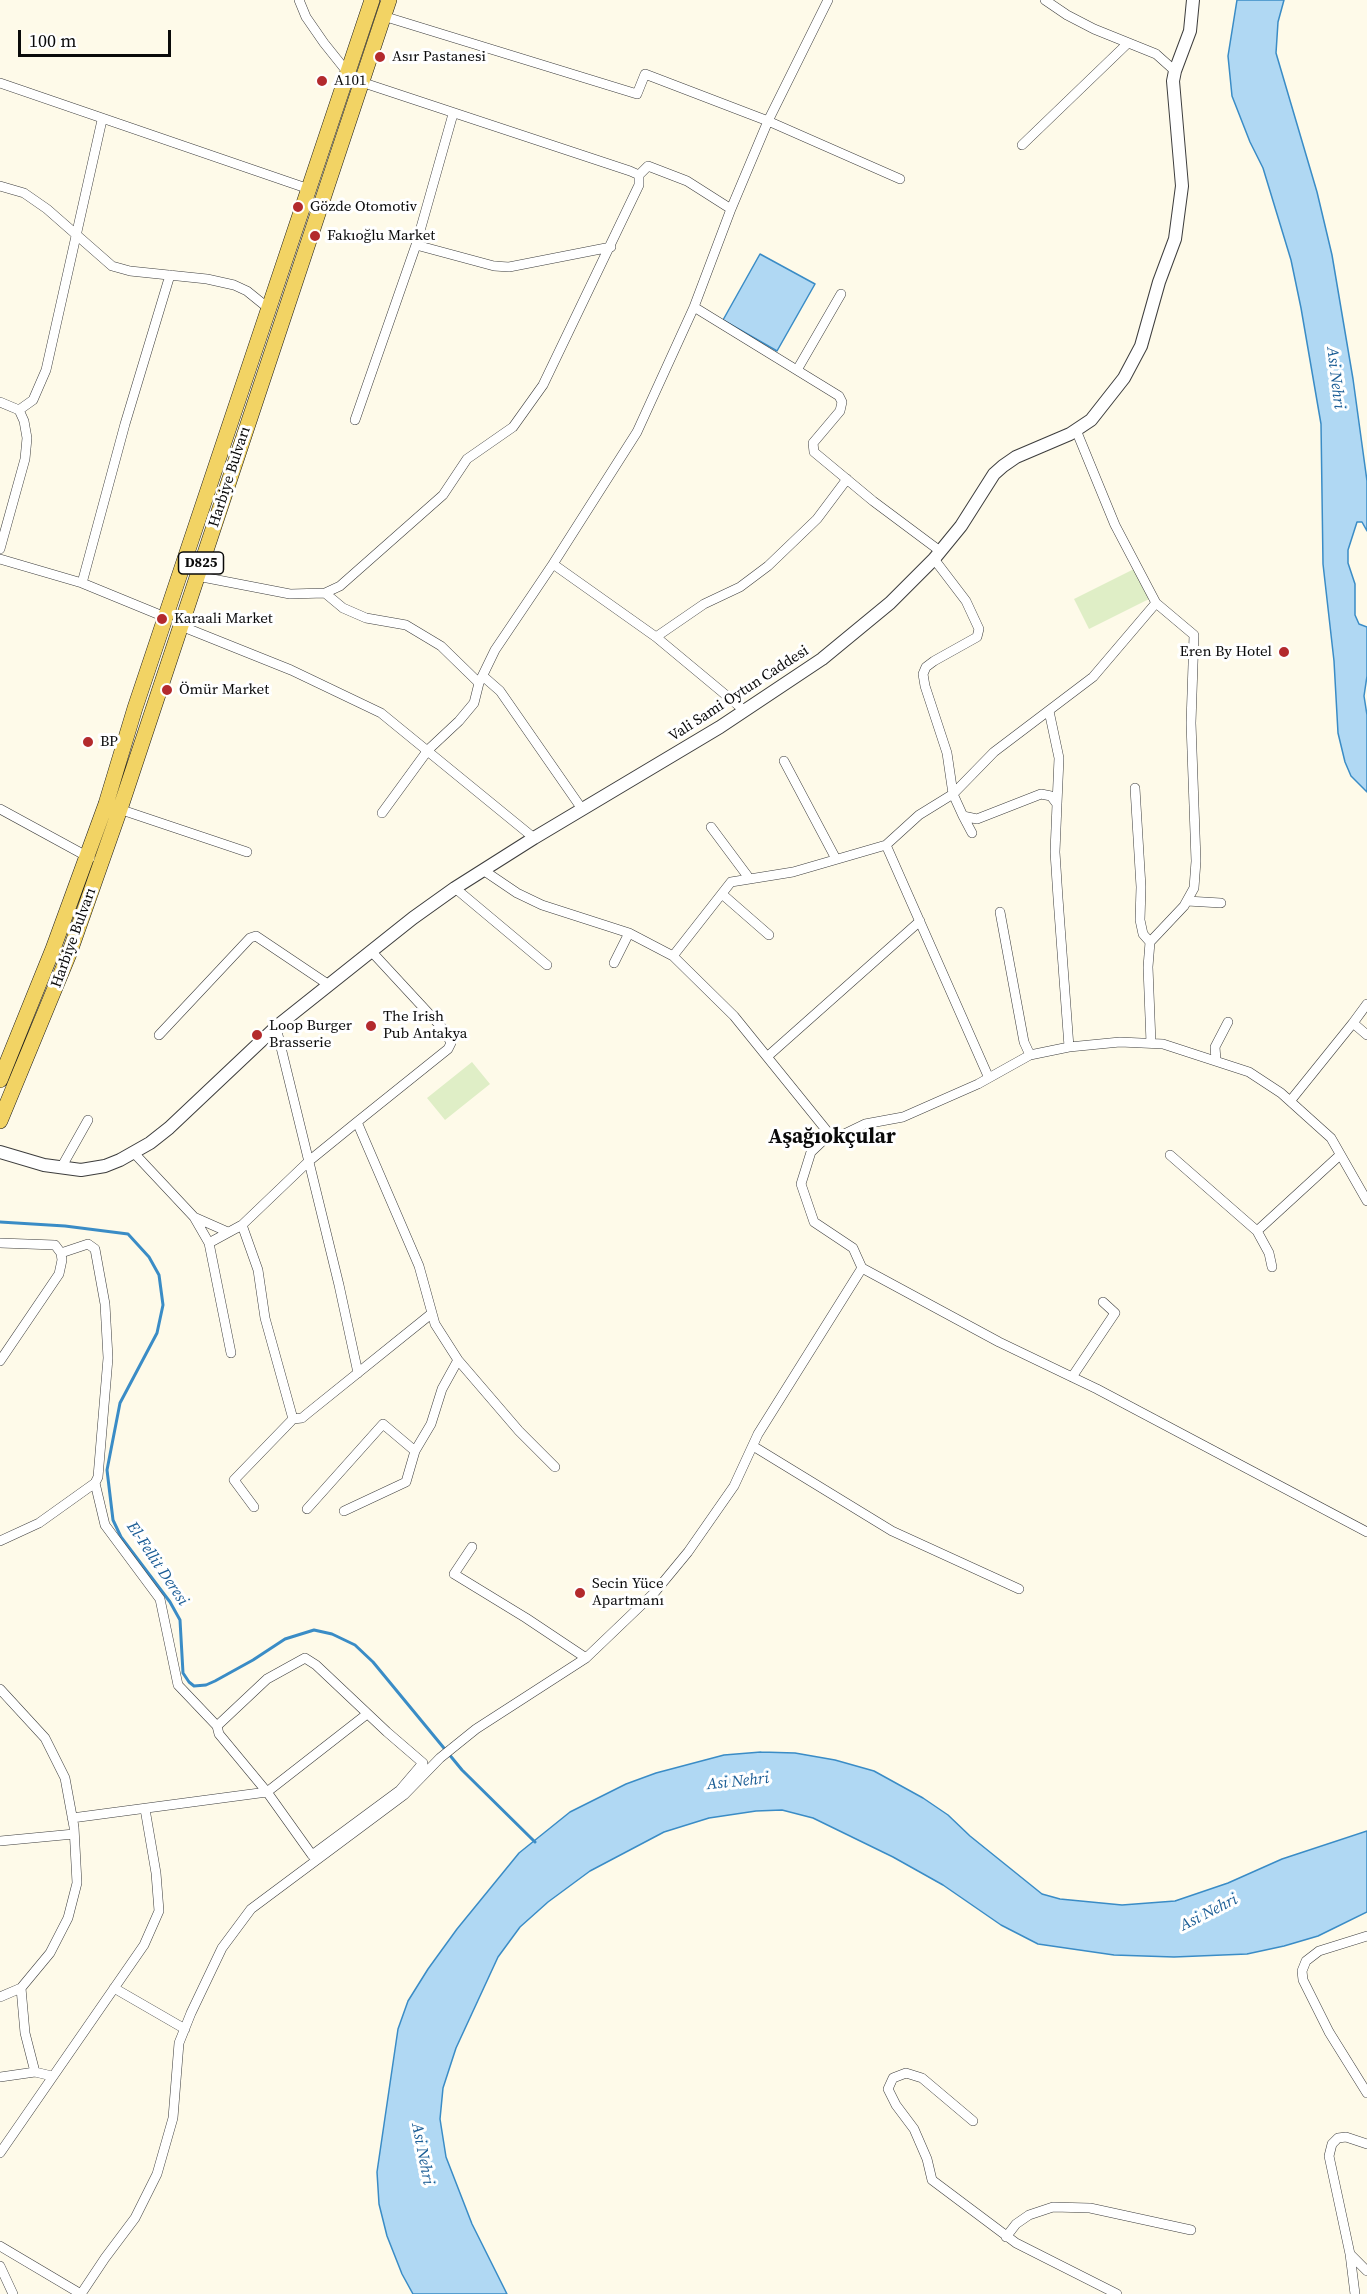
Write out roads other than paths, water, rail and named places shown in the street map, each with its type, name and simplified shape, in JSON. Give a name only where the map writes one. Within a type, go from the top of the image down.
[{"type":"main road","name":"Harbiye Bulvarı","points":[[113,807],[165,617],[372,0]]},
{"type":"main road","name":"Harbiye Bulvarı","points":[[0,1080],[53,949],[94,859],[181,626],[389,0]]},
{"type":"main road","name":"Harbiye Bulvarı","points":[[0,1121],[69,954],[94,859]]},
{"type":"street","points":[[299,0],[306,17],[348,73]]},
{"type":"street","points":[[382,813],[428,750],[459,721],[474,703],[495,650],[637,432],[694,307],[731,209],[768,121],[828,0]]},
{"type":"street","points":[[1045,0],[1067,15],[1156,54],[1175,71]]},
{"type":"street","name":"Vali Sami Oytun Caddesi","points":[[0,1152],[61,1168],[92,1169],[134,1153],[168,1128],[276,1027],[455,888],[745,711],[807,670],[856,633],[937,555],[961,526],[990,480],[1003,466],[1016,457],[1076,430],[1090,420],[1124,378],[1141,346],[1159,282],[1175,239],[1182,186],[1173,94],[1175,71],[1190,31],[1194,0]]},
{"type":"street","points":[[383,16],[637,94],[645,74],[768,121],[900,179]]},
{"type":"street","points":[[1022,145],[1128,43]]},
{"type":"street","points":[[361,82],[639,175]]},
{"type":"street","points":[[0,83],[102,120],[309,189]]},
{"type":"street","points":[[355,420],[416,245],[453,114]]},
{"type":"street","points":[[19,410],[33,400],[46,370],[102,120]]},
{"type":"street","points":[[197,576],[290,594],[325,593],[340,586],[443,495],[467,459],[513,427],[543,385],[639,185],[639,175],[648,166],[687,181],[731,209]]},
{"type":"street","points":[[0,186],[24,193],[112,267],[234,285],[247,291],[268,308]]},
{"type":"street","points":[[416,245],[494,266],[509,267],[610,247]]},
{"type":"street","points":[[82,583],[125,424],[170,275]]},
{"type":"street","points":[[797,370],[841,294]]},
{"type":"street","points":[[694,307],[839,396],[842,402],[840,411],[813,443],[814,453],[937,555],[966,601],[979,629],[977,637],[934,661],[926,667],[923,674],[947,753],[953,794],[972,833]]},
{"type":"street","points":[[0,402],[19,410],[27,438],[25,459],[0,549]]},
{"type":"street","points":[[1076,430],[1115,525],[1155,603],[1194,635],[1191,723],[1196,861],[1194,888],[1187,901],[1150,942],[1148,967],[1151,1043]]},
{"type":"street","points":[[656,638],[704,604],[740,587],[768,566],[817,519],[847,479]]},
{"type":"street","points":[[0,559],[82,583],[165,617]]},
{"type":"street","points":[[553,564],[656,638],[745,711]]},
{"type":"street","points":[[325,593],[344,608],[358,615],[406,626],[441,646],[500,692],[582,809]]},
{"type":"street","points":[[673,956],[731,882],[793,872],[886,845],[918,815],[953,794],[994,752],[1093,677],[1155,603]]},
{"type":"street","points":[[181,626],[291,670],[381,712],[534,838]]},
{"type":"street","points":[[1050,711],[1059,758],[1055,852],[1069,1047]]},
{"type":"street","points":[[784,761],[836,859]]},
{"type":"street","points":[[1135,788],[1141,887],[1140,920],[1143,934],[1150,942]]},
{"type":"street","points":[[963,816],[977,819],[1007,813],[1041,794],[1052,796],[1057,804]]},
{"type":"street","points":[[113,807],[247,852]]},
{"type":"street","points":[[0,809],[94,859]]},
{"type":"street","points":[[711,827],[749,878]]},
{"type":"street","points":[[886,845],[988,1077]]},
{"type":"street","points":[[483,870],[518,893],[542,904],[629,933],[673,956],[734,1016],[827,1131],[838,1137],[865,1124],[903,1117],[978,1083],[1030,1054],[1120,1042],[1163,1044],[1249,1072],[1291,1100],[1332,1138],[1367,1201]]},
{"type":"street","points":[[455,888],[547,965]]},
{"type":"street","points":[[722,894],[770,935]]},
{"type":"street","points":[[1187,901],[1221,903]]},
{"type":"street","points":[[1000,912],[1024,1042],[1030,1054]]},
{"type":"street","points":[[768,1056],[920,921]]},
{"type":"street","points":[[614,963],[629,933]]},
{"type":"street","points":[[159,1035],[250,938],[256,936],[329,985]]},
{"type":"street","points":[[209,1243],[242,1225],[309,1161],[448,1049],[451,1043],[445,1031],[371,951]]},
{"type":"street","points":[[1291,1100],[1367,1004]]},
{"type":"street","points":[[1216,1060],[1215,1047],[1228,1022]]},
{"type":"street","points":[[1353,1023],[1367,1035]]},
{"type":"street","points":[[276,1027],[358,1373]]},
{"type":"street","points":[[61,1168],[88,1120]]},
{"type":"street","points":[[357,1122],[419,1266],[435,1324],[458,1360],[519,1431],[555,1467]]},
{"type":"street","points":[[831,1133],[811,1152],[801,1185],[814,1222],[853,1248],[862,1268],[999,1342],[1072,1377],[1367,1532]]},
{"type":"street","points":[[134,1153],[194,1217],[209,1243],[231,1353]]},
{"type":"street","points":[[1170,1155],[1257,1231],[1269,1253],[1272,1267]]},
{"type":"street","points":[[1257,1231],[1340,1155]]},
{"type":"street","points":[[194,1217],[228,1232]]},
{"type":"street","points":[[242,1225],[258,1270],[265,1318],[293,1419]]},
{"type":"street","points":[[0,1243],[56,1245],[62,1260],[59,1274],[0,1361]]},
{"type":"street","points":[[0,1541],[39,1523],[94,1483],[98,1477],[108,1359],[105,1304],[95,1249],[88,1244],[61,1253]]},
{"type":"street","points":[[0,2246],[81,2294],[135,2218],[157,2174],[173,2118],[179,2043],[222,1948],[251,1909],[404,1795],[442,1756],[476,1729],[586,1658],[656,1592],[688,1552],[734,1486],[758,1434],[862,1268]]},
{"type":"street","points":[[1072,1377],[1115,1313],[1103,1302]]},
{"type":"street","points":[[254,1507],[234,1480],[293,1419],[302,1418],[431,1314]]},
{"type":"street","points":[[344,1511],[406,1482],[415,1451],[431,1424],[442,1389],[458,1360]]},
{"type":"street","points":[[308,1509],[383,1424],[415,1451]]},
{"type":"street","points":[[753,1446],[892,1532],[1019,1589]]},
{"type":"street","points":[[94,1483],[105,1525],[160,1599],[178,1685],[217,1726],[219,1734],[267,1792],[312,1855],[400,1790],[423,1763],[316,1665],[305,1658],[267,1679],[217,1726]]},
{"type":"street","points":[[472,1547],[454,1574],[586,1658]]},
{"type":"street","points":[[0,1689],[45,1738],[65,1778],[74,1834],[78,1883],[68,1918],[50,1953],[21,1988],[0,1997]]},
{"type":"street","points":[[72,1818],[267,1792],[367,1714]]},
{"type":"street","points":[[0,2152],[144,1945],[159,1911],[156,1873],[145,1809]]},
{"type":"street","points":[[0,1840],[74,1834]]},
{"type":"street","points":[[1367,1936],[1319,1950],[1305,1961],[1302,1971],[1303,1980],[1329,2032],[1367,2093]]},
{"type":"street","points":[[21,1988],[25,2033],[35,2072]]},
{"type":"street","points":[[114,1988],[185,2029]]},
{"type":"street","points":[[0,2077],[35,2072],[52,2076]]},
{"type":"street","points":[[973,2121],[922,2078],[906,2073],[893,2078],[888,2089],[896,2105],[914,2129],[927,2159],[932,2180],[1006,2236],[1065,2269],[1117,2294]]},
{"type":"street","points":[[1355,2294],[1350,2254],[1329,2156],[1332,2144],[1338,2138],[1346,2137],[1367,2144]]},
{"type":"street","points":[[1006,2236],[1016,2224],[1029,2215],[1053,2207],[1069,2206],[1090,2208],[1191,2230]]},
{"type":"street","points":[[1350,2254],[1367,2271]]},
{"type":"street","points":[[0,2266],[13,2294]]},
{"type":"water","name":"Asi Nehri","points":[[1237,0],[1284,0],[1278,22],[1276,53],[1317,192],[1332,255],[1353,379],[1367,481],[1367,531],[1362,522],[1357,522],[1348,550],[1348,563],[1355,584],[1355,615],[1359,624],[1367,627],[1367,676],[1364,696],[1367,715],[1367,792],[1351,776],[1338,733],[1334,661],[1323,564],[1321,424],[1301,308],[1291,260],[1263,168],[1232,96],[1228,56]]},
{"type":"water","points":[[760,254],[815,284],[777,351],[723,320]]},
{"type":"water","name":"Asi Nehri","points":[[761,1752],[795,1753],[835,1760],[874,1771],[923,1798],[948,1815],[970,1836],[1042,1894],[1060,1899],[1122,1905],[1175,1901],[1228,1883],[1282,1859],[1367,1831],[1367,1912],[1318,1936],[1247,1954],[1174,1957],[1114,1955],[1038,1944],[1001,1925],[943,1885],[893,1857],[813,1818],[782,1810],[756,1811],[709,1818],[664,1832],[590,1871],[548,1902],[520,1927],[498,1957],[456,2048],[443,2088],[440,2119],[446,2157],[472,2224],[507,2294],[413,2294],[402,2274],[387,2236],[379,2204],[377,2172],[398,2029],[408,2001],[428,1969],[457,1929],[519,1853],[570,1812],[626,1784],[656,1773],[724,1755]]},
{"type":"waterway","name":"El-Fellit Deresi","points":[[0,1222],[65,1226],[128,1234],[149,1257],[159,1275],[163,1305],[157,1333],[120,1403],[107,1470],[113,1520],[121,1537],[170,1602],[180,1620],[183,1673],[189,1682],[194,1686],[206,1685],[215,1681],[285,1639],[314,1630],[332,1634],[355,1645],[373,1662],[462,1770],[535,1842]]},
{"type":"place","name":"Asır Pastanesi","points":[[380,57]]},
{"type":"place","name":"A101","points":[[322,81]]},
{"type":"place","name":"Gözde Otomotiv","points":[[298,207]]},
{"type":"place","name":"Fakıoğlu Market","points":[[315,236]]},
{"type":"place","name":"Karaali Market","points":[[162,619]]},
{"type":"place","name":"Eren By Hotel","points":[[1284,652]]},
{"type":"place","name":"Ömür Market","points":[[167,690]]},
{"type":"place","name":"BP","points":[[88,742]]},
{"type":"place","name":"The Irish Pub Antakya","points":[[371,1026]]},
{"type":"place","name":"Loop Burger Brasserie","points":[[257,1035]]},
{"type":"place","name":"Secin Yüce Apartmanı","points":[[580,1593]]},
{"type":"district","name":"Aşağıokçular","points":[[832,1138]]}]
